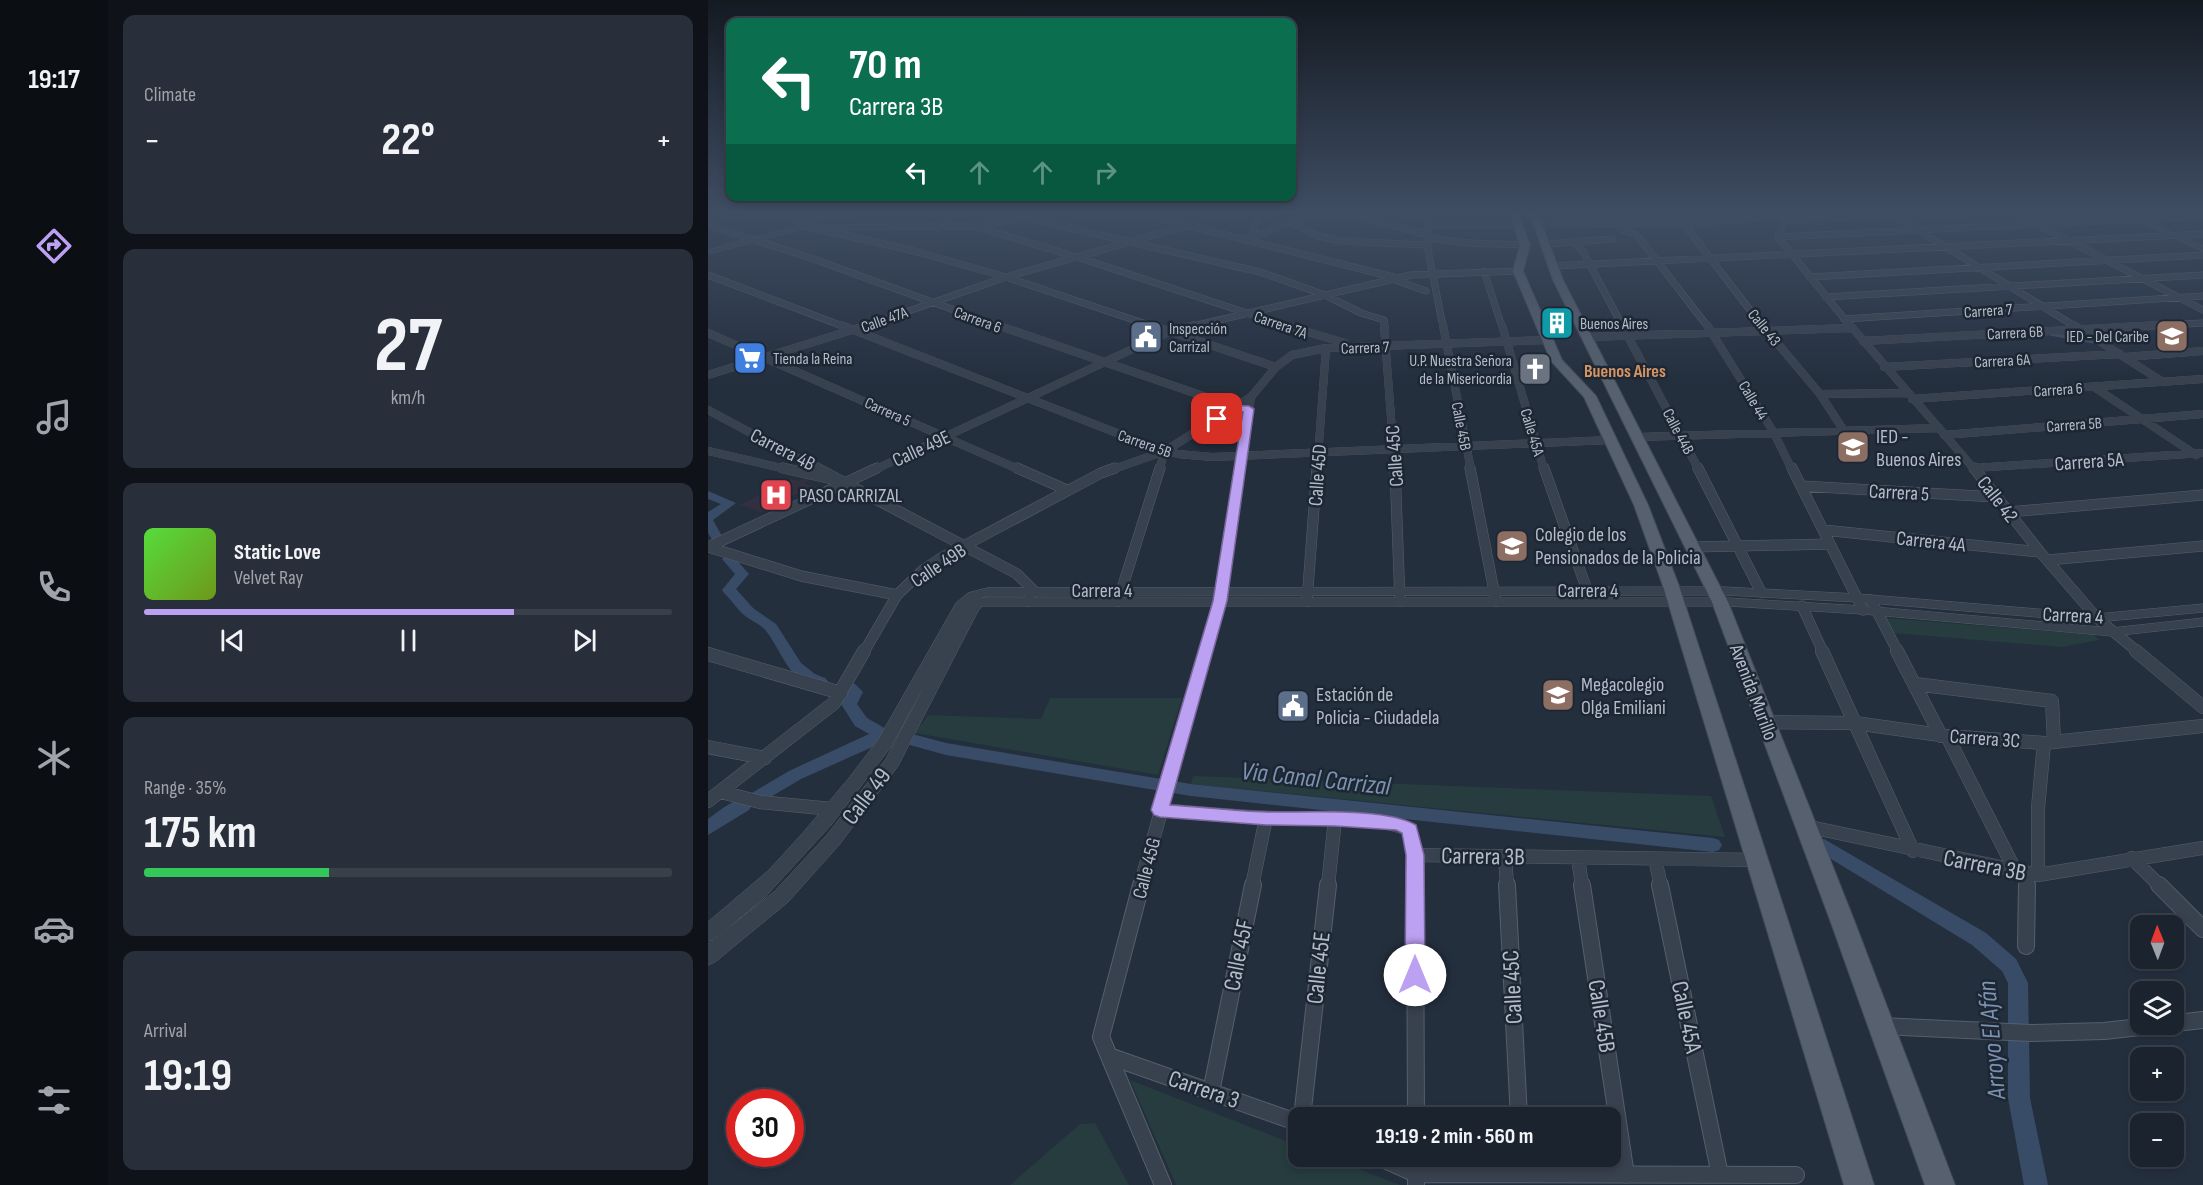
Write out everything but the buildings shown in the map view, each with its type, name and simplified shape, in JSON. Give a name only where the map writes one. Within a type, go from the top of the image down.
[{"type":"main road","name":"Avenida Murillo","points":[[1555,269],[1558,280],[1717,596],[1941,1185]]},
{"type":"main road","points":[[1518,271],[1557,362],[1590,396],[1641,505],[1674,596],[1859,1185]]},
{"type":"street","name":"Carrera 6","points":[[838,269],[1101,363],[1234,408],[1249,409]]},
{"type":"street","points":[[979,269],[1276,367]]},
{"type":"street","name":"Calle 47A","points":[[708,375],[854,330],[931,302],[1033,269]]},
{"type":"street","name":"Carrera 7A","points":[[1115,269],[1329,340],[1367,347]]},
{"type":"street","points":[[1248,269],[1325,295]]},
{"type":"street","points":[[1359,269],[1426,291]]},
{"type":"street","name":"Calle 45B","points":[[1433,269],[1495,596]]},
{"type":"street","name":"Calle 44B","points":[[1591,269],[1740,546],[1761,592]]},
{"type":"street","name":"Calle 44","points":[[1666,269],[1713,333],[1773,433],[1830,544],[2027,874],[2026,946]]},
{"type":"street","name":"Calle 43","points":[[1720,269],[1767,331],[1820,394],[1844,431]]},
{"type":"street","name":"Calle 42","points":[[1804,269],[1884,367],[1974,468],[2097,618],[2203,707]]},
{"type":"street","points":[[1810,277],[1939,269]]},
{"type":"street","points":[[1981,269],[2084,331],[2163,382]]},
{"type":"street","points":[[2124,269],[2203,310]]},
{"type":"street","name":"Calle 45A","points":[[1484,271],[1507,342],[1535,443],[1587,590]]},
{"type":"street","name":"Calle 49E","points":[[708,547],[1171,332],[1394,279],[1433,273],[1518,271]]},
{"type":"street","name":"Carrera 5B","points":[[708,275],[1165,451],[1191,456],[1610,440]]},
{"type":"street","points":[[1826,297],[2203,275]]},
{"type":"street","name":"Calle 45C","points":[[1325,295],[1384,320],[1384,346],[1394,448],[1400,596]]},
{"type":"street","name":"Carrera 7","points":[[1844,319],[2203,296]]},
{"type":"street","name":"Carrera 6B","points":[[1863,341],[2203,323]]},
{"type":"street","points":[[1588,337],[1851,328]]},
{"type":"street","name":"Carrera 5","points":[[708,333],[1067,490]]},
{"type":"street","name":"Carrera 7","points":[[1326,348],[1548,340]]},
{"type":"street","points":[[1234,408],[1251,397],[1276,367],[1292,355],[1326,348]]},
{"type":"street","name":"Calle 45D","points":[[1307,596],[1326,348]]},
{"type":"street","name":"Carrera 6A","points":[[1884,367],[2203,351]]},
{"type":"street","name":"Carrera 6","points":[[1820,394],[1910,396],[2203,379]]},
{"type":"street","points":[[2093,387],[2200,456]]},
{"type":"street","name":"Calle 45G","points":[[1163,1185],[1101,1037],[1162,805],[1221,596],[1251,397]]},
{"type":"street","name":"Calle 49B","points":[[708,801],[834,703],[842,693],[897,595],[923,570],[1067,490],[1111,469],[1165,451],[1234,408]]},
{"type":"street","name":"Carrera 4B","points":[[708,410],[1017,574],[1030,596]]},
{"type":"street","name":"Carrera 5B","points":[[1638,437],[1844,431],[1942,431],[2203,414]]},
{"type":"street","points":[[708,451],[847,482]]},
{"type":"street","points":[[1120,596],[1165,451]]},
{"type":"street","name":"Carrera 5A","points":[[1974,468],[2200,456]]},
{"type":"street","points":[[799,471],[813,464]]},
{"type":"street","name":"Carrera 5","points":[[1801,486],[1996,497]]},
{"type":"street","points":[[2009,512],[2203,495]]},
{"type":"street","name":"Carrera 4A","points":[[1823,530],[2044,556],[2203,546]]},
{"type":"street","points":[[1693,547],[1830,544]]},
{"type":"street","points":[[708,547],[793,576],[897,595]]},
{"type":"street","name":"Carrera 4","points":[[1495,596],[1587,590],[1674,596]]},
{"type":"street","name":"Carrera 4","points":[[977,599],[1030,596],[1717,596],[1761,592],[2112,632],[2203,622]]},
{"type":"street","name":"Carrera 4","points":[[1717,596],[1802,606],[1867,605],[2097,618],[2203,608]]},
{"type":"street","name":"Calle 49","points":[[708,956],[781,897],[832,840],[892,762],[977,599]]},
{"type":"street","name":"Calle 49","points":[[708,933],[758,892],[798,850],[832,809],[884,744],[963,603],[977,599]]},
{"type":"street","points":[[1802,606],[1913,851]]},
{"type":"street","points":[[708,654],[842,693]]},
{"type":"street","points":[[1915,684],[2052,701],[2049,742],[2027,874]]},
{"type":"street","name":"Carrera 3C","points":[[1766,722],[1855,723],[1944,736],[2049,742],[2203,726]]},
{"type":"street","points":[[884,744],[902,742]]},
{"type":"street","points":[[708,747],[765,758]]},
{"type":"street","points":[[721,792],[760,802],[832,809]]},
{"type":"street","name":"Carrera 3B","points":[[1162,805],[1266,819],[1335,819],[1400,824],[1410,830],[1415,855],[1758,860]]},
{"type":"street","name":"Calle 45F","points":[[1211,1092],[1266,819]]},
{"type":"street","name":"Calle 45E","points":[[1303,1107],[1335,819]]},
{"type":"street","name":"Carrera 3B","points":[[1805,826],[2027,874],[2203,848]]},
{"type":"street","points":[[1415,855],[1416,1107]]},
{"type":"street","name":"Calle 45C","points":[[1505,856],[1518,1107]]},
{"type":"street","name":"Calle 45B","points":[[1578,858],[1626,1175]]},
{"type":"street","points":[[2132,858],[2203,929]]},
{"type":"street","name":"Calle 45A","points":[[1655,859],[1720,1175]]},
{"type":"street","points":[[1881,1026],[2031,1033],[2104,1031],[2169,1026],[2203,1020]]},
{"type":"street","name":"Carrera 3","points":[[1109,1056],[1288,1119]]},
{"type":"street","points":[[1416,1172],[1492,1167]]},
{"type":"street","points":[[1543,1167],[1626,1175],[1796,1175]]},
{"type":"shaded area","name":"PASO CARRIZAL","points":[[806,477],[811,479],[804,483],[819,488],[802,496],[796,494],[762,512],[740,505],[791,479],[798,481]]},
{"type":"green space","points":[[1886,618],[2094,635],[2100,640],[2061,647],[1893,633]]},
{"type":"green space","points":[[1050,698],[1182,698],[1158,775],[915,733],[928,715],[1041,719]]},
{"type":"green space","points":[[1193,776],[1711,796],[1725,837],[1191,784]]},
{"type":"green space","points":[[1130,1080],[1288,1142],[1288,1167],[1353,1167],[1400,1185],[1176,1185]]},
{"type":"green space","points":[[1095,1123],[1129,1185],[1010,1185],[1080,1124]]},
{"type":"waterway","points":[[2050,334],[2099,343]]},
{"type":"waterway","name":"Via Canal Carrizal","points":[[708,495],[730,503],[708,518]]},
{"type":"waterway","name":"Via Canal Carrizal","points":[[708,522],[717,538]]},
{"type":"waterway","name":"Via Canal Carrizal","points":[[728,559],[742,574],[729,590],[753,616],[771,627],[795,667],[810,678],[820,681]]},
{"type":"waterway","name":"Via Canal Carrizal","points":[[756,798],[795,775],[873,740],[880,733],[861,722],[849,704],[855,692],[850,688]]},
{"type":"waterway","name":"Via Canal Carrizal","points":[[916,741],[946,749],[1191,790],[1713,845]]},
{"type":"waterway","name":"Via Canal Carrizal","points":[[708,828],[743,805]]},
{"type":"waterway","name":"Arroyo El Afán","points":[[1824,846],[1979,939],[2009,965],[2018,983],[2019,1098],[2036,1185]]},
{"type":"place","name":"Buenos Aires","points":[[1557,323]]},
{"type":"place","name":"IED - Del Caribe","points":[[2172,336]]},
{"type":"place","name":"Inspección Carrizal","points":[[1146,337]]},
{"type":"place","name":"Tienda la Reina","points":[[750,358]]},
{"type":"place","name":"U.P. Nuestra Señora de la Misericordia","points":[[1535,369]]},
{"type":"place","name":"IED - Buenos Aires","points":[[1853,447]]},
{"type":"place","name":"PASO CARRIZAL","points":[[776,495]]},
{"type":"place","name":"Colegio de los Pensionados de la Policia","points":[[1512,546]]},
{"type":"place","name":"Megacolegio Olga Emiliani","points":[[1558,695]]},
{"type":"place","name":"Estación de Policia - Ciudadela","points":[[1293,706]]},
{"type":"district","name":"Buenos Aires","points":[[1625,371]]},
{"type":"route","points":[[1217,419],[1234,408],[1249,409],[1220,601],[1160,810],[1266,819],[1335,819],[1400,824],[1410,830],[1415,855],[1415,975]]}]
